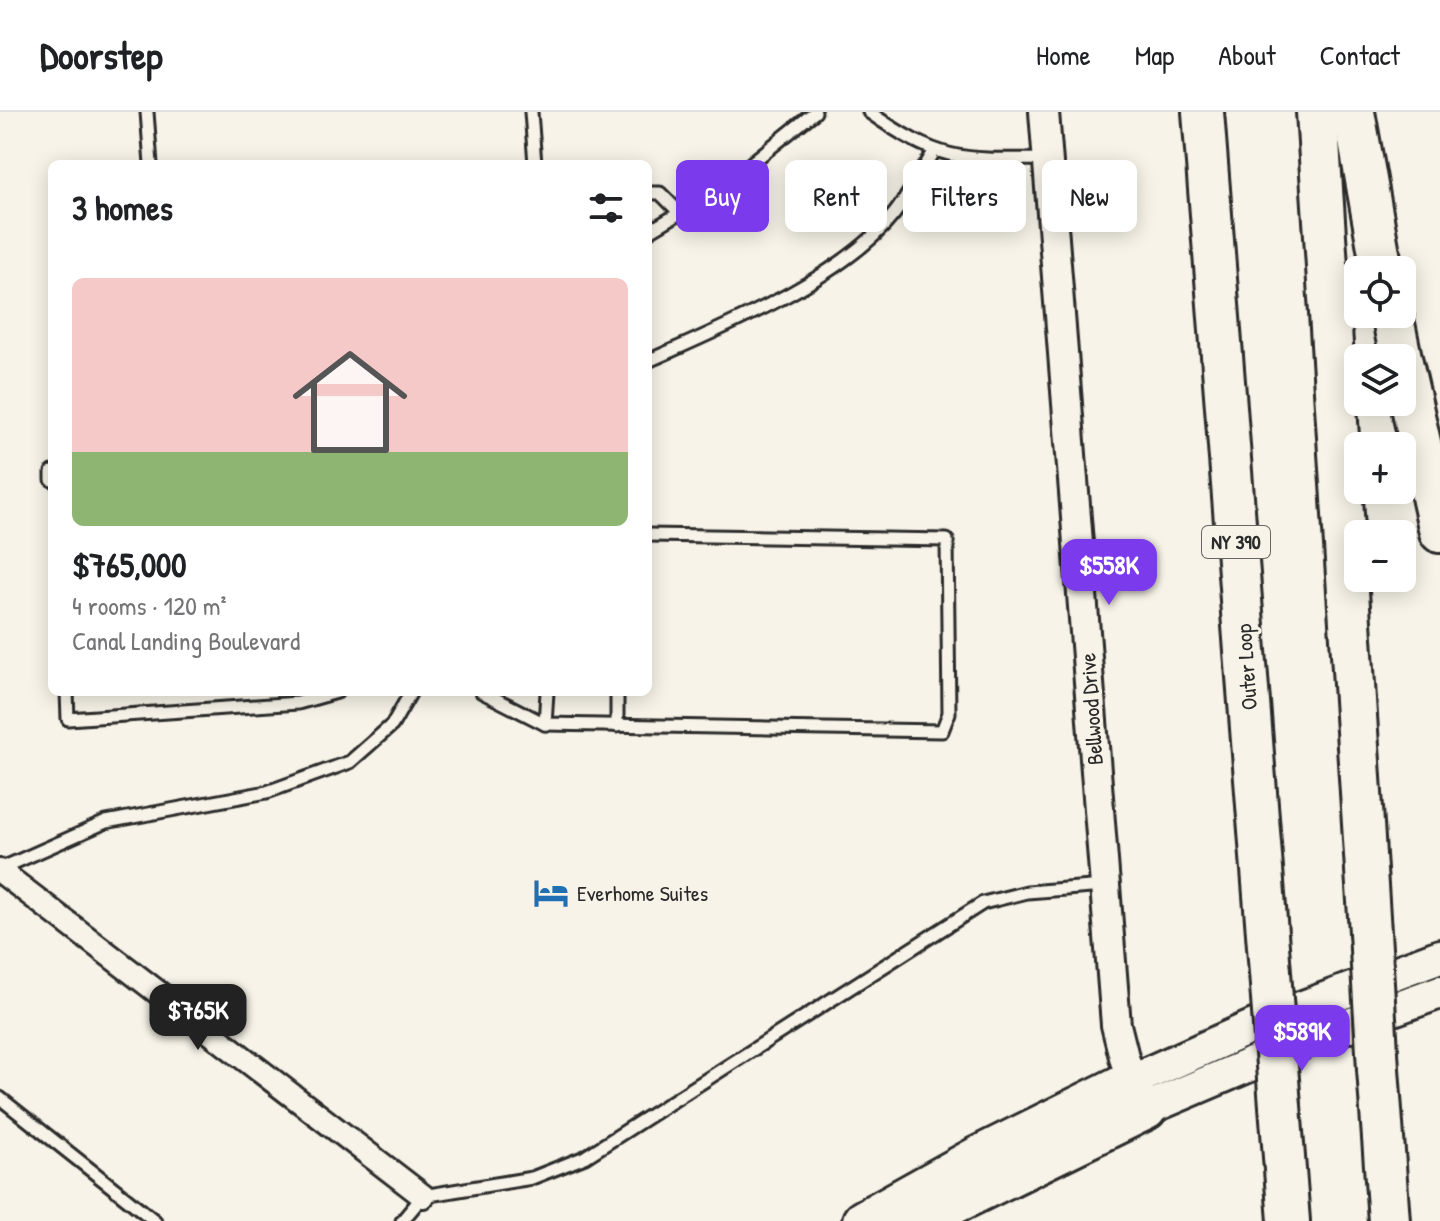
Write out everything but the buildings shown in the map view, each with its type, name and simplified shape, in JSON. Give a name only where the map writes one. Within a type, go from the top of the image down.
[{"type":"highway","name":"Outer Loop","points":[[1203,112],[1289,1221]]},
{"type":"highway","points":[[1317,112],[1389,1221]]},
{"type":"highway","points":[[1354,112],[1380,256]]},
{"type":"highway","points":[[1414,416],[1440,532]]},
{"type":"highway","points":[[863,1221],[978,1157],[1140,1095]]},
{"type":"highway","points":[[918,1221],[1140,1095]]},
{"type":"main road","points":[[1140,1095],[1274,1018],[1440,956]]},
{"type":"main road","points":[[1140,1095],[1308,1040],[1440,992]]},
{"type":"street","name":"Bellwood Drive","points":[[1044,112],[1116,1025],[1140,1095]]},
{"type":"street","points":[[0,870],[423,1196]]},
{"type":"lane","points":[[147,112],[151,160]]},
{"type":"lane","points":[[531,112],[535,160]]},
{"type":"lane","points":[[755,160],[815,112]]},
{"type":"lane","points":[[869,112],[934,152],[988,160],[1048,159]]},
{"type":"lane","points":[[652,359],[763,309],[846,257],[893,216],[934,152]]},
{"type":"lane","points":[[652,193],[660,193],[676,209]]},
{"type":"lane","points":[[652,230],[676,217]]},
{"type":"lane","points":[[490,696],[545,724],[942,731],[949,713],[947,540],[652,535]]},
{"type":"lane","points":[[67,696],[68,719],[298,703],[323,696]]},
{"type":"lane","points":[[0,870],[106,822],[267,792],[350,762],[392,725],[409,696]]},
{"type":"lane","points":[[545,724],[547,696]]},
{"type":"lane","points":[[617,696],[617,726]]},
{"type":"lane","points":[[402,1221],[423,1196],[532,1178],[585,1157],[983,903],[1027,892],[1105,886]]},
{"type":"lane","points":[[0,1098],[155,1221]]},
{"type":"place","name":"Everhome Suites","points":[[551,893]]}]
